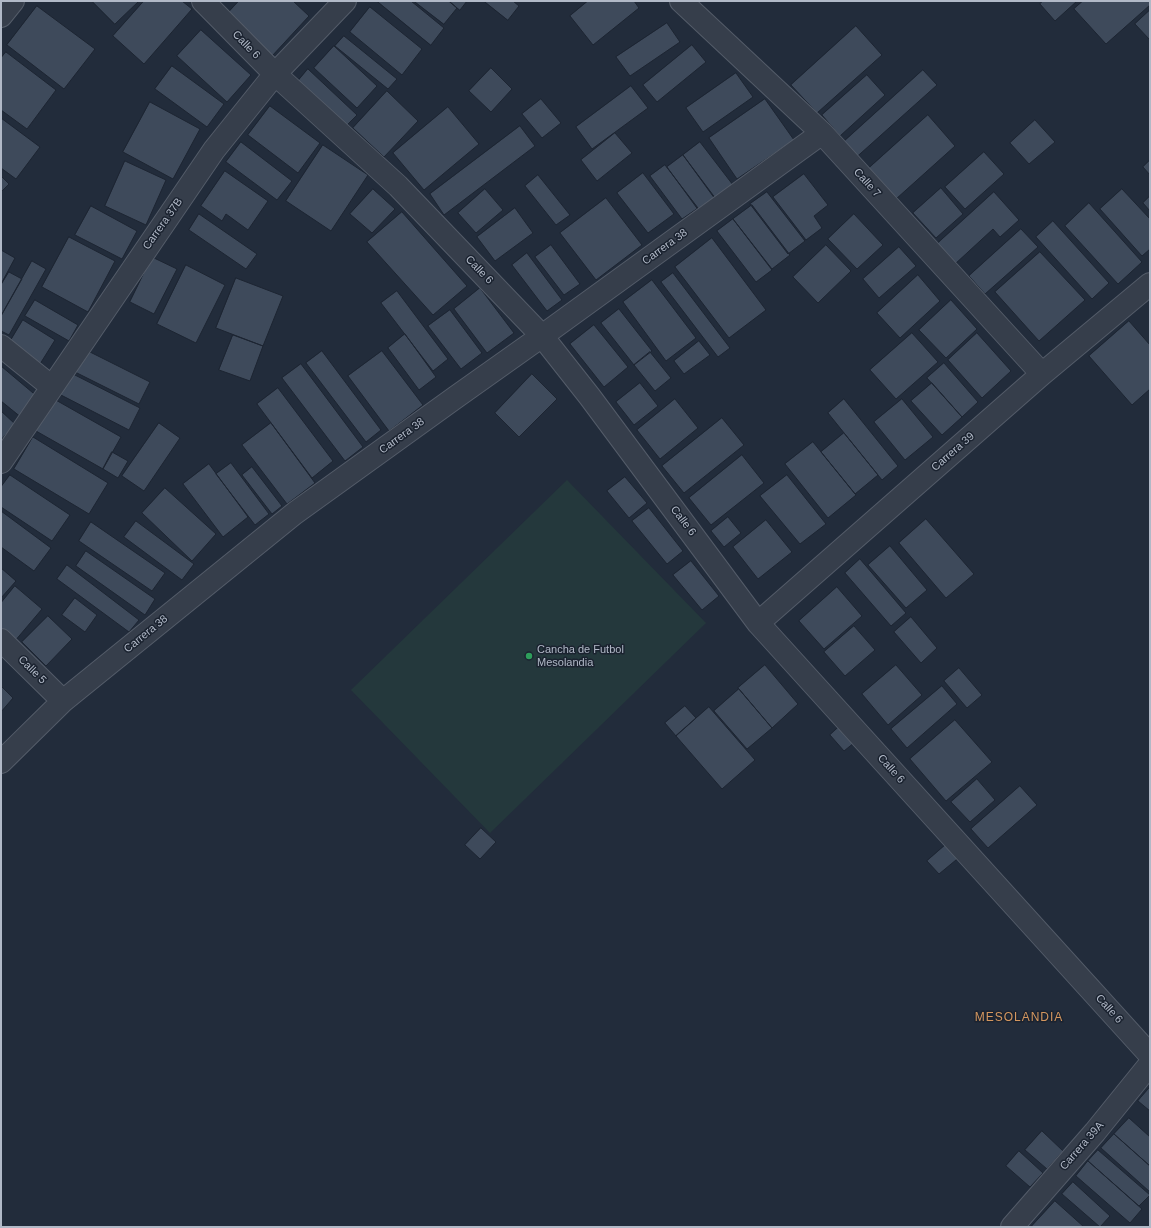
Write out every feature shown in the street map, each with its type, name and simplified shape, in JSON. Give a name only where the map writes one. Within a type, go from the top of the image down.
[{"type":"street","points":[[1,16],[13,1]]},
{"type":"street","name":"Calle 6","points":[[204,1],[276,74],[398,186],[542,336],[590,397],[758,623],[1150,1055]]},
{"type":"street","name":"Carrera 37B","points":[[1,462],[214,150],[276,74],[345,1]]},
{"type":"street","name":"Calle 7","points":[[682,1],[822,133],[1042,374]]},
{"type":"street","name":"Carrera 38","points":[[1,762],[63,701],[295,513],[822,133]]},
{"type":"street","name":"Carrera 39","points":[[758,623],[1042,374],[1150,284]]},
{"type":"street","points":[[1,346],[52,387]]},
{"type":"street","name":"Calle 5","points":[[1,640],[63,701]]},
{"type":"street","name":"Carrera 39A","points":[[1012,1227],[1095,1132],[1150,1064]]},
{"type":"green space","name":"Cancha de Futbol Mesolandia","points":[[567,480],[706,623],[490,833],[351,690]]},
{"type":"building","points":[[92,1],[139,1],[115,24]]},
{"type":"building","points":[[144,1],[182,1],[192,9],[144,64],[113,36]]},
{"type":"building","points":[[239,1],[293,1],[309,16],[272,56],[227,14]]},
{"type":"building","points":[[377,1],[411,1],[444,28],[431,45]]},
{"type":"building","points":[[414,1],[449,1],[457,8],[444,24]]},
{"type":"building","points":[[449,1],[467,1],[460,10]]},
{"type":"building","points":[[484,1],[513,1],[519,6],[508,20]]},
{"type":"building","points":[[588,1],[634,1],[639,8],[593,45],[570,16]]},
{"type":"building","points":[[1043,1],[1077,1],[1055,21],[1040,4]]},
{"type":"building","points":[[1083,1],[1150,1],[1150,5],[1106,44],[1074,9]]},
{"type":"building","points":[[37,6],[95,49],[64,89],[7,45]]},
{"type":"building","points":[[370,7],[422,49],[402,75],[350,32]]},
{"type":"building","points":[[1150,10],[1150,38],[1149,39],[1135,24]]},
{"type":"building","points":[[667,23],[680,42],[630,76],[616,57]]},
{"type":"building","points":[[856,26],[882,55],[817,113],[791,85]]},
{"type":"building","points":[[201,30],[251,75],[227,102],[177,56]]},
{"type":"building","points":[[344,36],[397,79],[388,89],[335,46]]},
{"type":"building","points":[[692,45],[706,62],[657,102],[643,85]]},
{"type":"building","points":[[334,46],[377,86],[357,108],[314,68]]},
{"type":"building","points":[[6,52],[56,90],[27,129],[1,110],[1,58]]},
{"type":"building","points":[[172,66],[224,104],[207,127],[155,89]]},
{"type":"building","points":[[491,68],[512,89],[491,112],[469,91]]},
{"type":"building","points":[[308,69],[357,115],[346,126],[298,81]]},
{"type":"building","points":[[923,70],[937,85],[851,162],[838,147]]},
{"type":"building","points":[[736,73],[753,97],[703,132],[686,108]]},
{"type":"building","points":[[867,75],[885,95],[840,136],[822,115]]},
{"type":"building","points":[[631,86],[648,108],[592,149],[576,127]]},
{"type":"building","points":[[387,91],[418,121],[384,157],[353,128]]},
{"type":"building","points":[[541,99],[561,123],[542,138],[522,114]]},
{"type":"building","points":[[765,99],[794,140],[737,179],[709,138]]},
{"type":"building","points":[[150,102],[200,129],[173,179],[123,152]]},
{"type":"building","points":[[270,106],[320,143],[298,173],[248,135]]},
{"type":"building","points":[[448,107],[479,144],[424,190],[393,153]]},
{"type":"building","points":[[928,115],[955,146],[896,199],[868,169]]},
{"type":"building","points":[[1,118],[40,147],[16,179],[1,168]]},
{"type":"building","points":[[1035,120],[1055,142],[1029,164],[1010,143]]},
{"type":"building","points":[[520,126],[535,146],[444,215],[430,194]]},
{"type":"building","points":[[615,133],[632,153],[597,181],[581,160]]},
{"type":"building","points":[[241,142],[292,181],[277,200],[226,162]]},
{"type":"building","points":[[700,142],[733,185],[716,199],[683,155]]},
{"type":"building","points":[[323,145],[368,175],[331,231],[286,201]]},
{"type":"building","points":[[984,152],[1004,174],[965,209],[945,187]]},
{"type":"building","points":[[683,155],[715,199],[699,211],[667,167]]},
{"type":"building","points":[[1150,160],[1150,175],[1143,167]]},
{"type":"building","points":[[125,161],[166,180],[146,225],[105,206]]},
{"type":"building","points":[[665,165],[698,208],[682,219],[650,176]]},
{"type":"building","points":[[225,171],[268,201],[248,230],[226,214],[222,221],[201,206]]},
{"type":"building","points":[[643,173],[674,214],[648,233],[617,193]]},
{"type":"building","points":[[804,174],[828,205],[814,216],[822,228],[806,240],[773,197]]},
{"type":"building","points":[[538,175],[570,215],[556,225],[525,186]]},
{"type":"building","points":[[1,176],[9,184],[1,192]]},
{"type":"building","points":[[941,188],[963,214],[936,238],[913,213]]},
{"type":"building","points":[[373,189],[395,209],[372,233],[350,214]]},
{"type":"building","points":[[485,189],[503,210],[476,233],[458,213]]},
{"type":"building","points":[[1122,189],[1150,219],[1150,249],[1142,256],[1100,209]]},
{"type":"building","points":[[767,192],[805,241],[788,254],[750,204]]},
{"type":"building","points":[[994,192],[1019,220],[1000,237],[993,229],[955,264],[937,244]]},
{"type":"building","points":[[1150,196],[1150,211],[1143,203]]},
{"type":"building","points":[[606,198],[642,245],[596,280],[560,233]]},
{"type":"building","points":[[1089,203],[1142,262],[1118,284],[1065,226]]},
{"type":"building","points":[[752,205],[790,255],[772,269],[733,219]]},
{"type":"building","points":[[91,206],[137,231],[122,259],[75,235]]},
{"type":"building","points":[[515,208],[533,233],[495,261],[477,237]]},
{"type":"building","points":[[402,212],[467,286],[433,315],[367,242]]},
{"type":"building","points":[[199,214],[257,254],[246,269],[189,230]]},
{"type":"building","points":[[854,214],[883,245],[857,269],[828,239]]},
{"type":"building","points":[[733,219],[772,270],[756,282],[717,231]]},
{"type":"building","points":[[1053,221],[1109,283],[1092,299],[1036,237]]},
{"type":"building","points":[[1021,229],[1038,247],[985,294],[969,276]]},
{"type":"building","points":[[69,237],[115,261],[88,312],[42,287]]},
{"type":"building","points":[[712,238],[766,310],[729,338],[675,267]]},
{"type":"building","points":[[551,245],[580,284],[564,295],[535,257]]},
{"type":"building","points":[[826,245],[851,271],[818,303],[793,277]]},
{"type":"building","points":[[899,247],[916,266],[879,298],[863,279]]},
{"type":"building","points":[[1,250],[15,258],[1,284]]},
{"type":"building","points":[[1040,252],[1085,300],[1039,341],[995,292]]},
{"type":"building","points":[[527,253],[562,300],[547,311],[512,265]]},
{"type":"building","points":[[152,257],[177,269],[154,314],[130,302]]},
{"type":"building","points":[[32,261],[46,269],[9,335],[1,331],[1,316]]},
{"type":"building","points":[[186,265],[225,285],[196,343],[157,324]]},
{"type":"building","points":[[9,272],[22,279],[1,316],[1,285]]},
{"type":"building","points":[[673,273],[730,348],[718,357],[661,282]]},
{"type":"building","points":[[918,275],[940,301],[900,338],[877,313]]},
{"type":"building","points":[[236,278],[283,296],[263,346],[216,328]]},
{"type":"building","points":[[652,280],[696,338],[666,361],[623,302]]},
{"type":"building","points":[[480,288],[514,333],[487,353],[454,309]]},
{"type":"building","points":[[397,291],[448,359],[433,371],[381,303]]},
{"type":"building","points":[[35,300],[78,325],[69,341],[25,316]]},
{"type":"building","points":[[951,300],[977,329],[946,358],[919,330]]},
{"type":"building","points":[[619,309],[652,351],[634,365],[601,323]]},
{"type":"building","points":[[450,310],[482,353],[461,369],[428,326]]},
{"type":"building","points":[[23,320],[55,340],[40,364],[8,345]]},
{"type":"building","points":[[1129,321],[1150,345],[1150,389],[1132,405],[1089,356]]},
{"type":"building","points":[[594,325],[628,367],[604,387],[570,344]]},
{"type":"building","points":[[912,333],[938,362],[896,399],[870,370]]},
{"type":"building","points":[[977,333],[1011,371],[982,398],[948,360]]},
{"type":"building","points":[[405,334],[436,377],[419,390],[388,348]]},
{"type":"building","points":[[233,335],[263,346],[250,381],[219,370]]},
{"type":"building","points":[[699,341],[710,355],[684,374],[674,361]]},
{"type":"building","points":[[86,350],[150,382],[139,404],[75,372]]},
{"type":"building","points":[[322,351],[381,430],[366,442],[306,363]]},
{"type":"building","points":[[382,351],[423,405],[389,431],[348,376]]},
{"type":"building","points":[[650,352],[671,378],[655,391],[634,365]]},
{"type":"building","points":[[944,363],[978,402],[962,417],[927,378]]},
{"type":"building","points":[[301,364],[363,447],[345,461],[282,378]]},
{"type":"building","points":[[1,366],[39,398],[22,418],[1,401]]},
{"type":"building","points":[[69,372],[140,408],[129,430],[59,394]]},
{"type":"building","points":[[532,374],[557,399],[519,437],[495,413]]},
{"type":"building","points":[[640,383],[658,406],[634,425],[616,402]]},
{"type":"building","points":[[932,383],[962,417],[942,435],[911,401]]},
{"type":"building","points":[[278,388],[333,461],[312,478],[257,404]]},
{"type":"building","points":[[54,399],[121,437],[103,469],[36,431]]},
{"type":"building","points":[[675,399],[698,428],[660,459],[637,430]]},
{"type":"building","points":[[844,399],[898,466],[882,480],[828,413]]},
{"type":"building","points":[[902,399],[933,437],[905,460],[874,422]]},
{"type":"building","points":[[1,411],[15,424],[1,440]]},
{"type":"building","points":[[722,418],[744,445],[684,493],[662,466]]},
{"type":"building","points":[[159,423],[180,438],[144,491],[122,476]]},
{"type":"building","points":[[271,423],[315,483],[287,504],[242,445]]},
{"type":"building","points":[[844,433],[878,475],[855,494],[821,452]]},
{"type":"building","points":[[33,437],[108,483],[89,514],[14,469]]},
{"type":"building","points":[[813,442],[856,495],[828,518],[785,464]]},
{"type":"building","points":[[112,452],[128,461],[118,478],[103,469]]},
{"type":"building","points":[[742,455],[764,483],[711,525],[689,498]]},
{"type":"building","points":[[231,463],[269,514],[255,525],[216,474]]},
{"type":"building","points":[[209,464],[248,517],[223,537],[183,484]]},
{"type":"building","points":[[252,467],[282,506],[272,514],[242,475]]},
{"type":"building","points":[[10,475],[70,515],[52,541],[1,507],[1,487]]},
{"type":"building","points":[[787,475],[826,524],[800,544],[760,496]]},
{"type":"building","points":[[625,477],[647,503],[629,518],[607,491]]},
{"type":"building","points":[[165,488],[216,534],[192,561],[142,513]]},
{"type":"building","points":[[649,508],[683,551],[667,564],[632,521]]},
{"type":"building","points":[[1,511],[51,548],[34,571],[1,547]]},
{"type":"building","points":[[728,517],[741,533],[724,547],[711,531]]},
{"type":"building","points":[[926,519],[974,574],[946,598],[899,543]]},
{"type":"building","points":[[766,520],[792,552],[758,579],[733,547]]},
{"type":"building","points":[[136,521],[194,564],[182,580],[124,537]]},
{"type":"building","points":[[91,522],[165,573],[152,591],[79,541]]},
{"type":"building","points":[[890,546],[927,590],[906,608],[868,565]]},
{"type":"building","points":[[86,551],[155,599],[145,615],[76,566]]},
{"type":"building","points":[[860,559],[906,613],[891,626],[845,573]]},
{"type":"building","points":[[691,561],[719,596],[702,610],[673,575]]},
{"type":"building","points":[[67,565],[139,620],[129,632],[57,579]]},
{"type":"building","points":[[1,568],[16,581],[1,598]]},
{"type":"building","points":[[15,586],[42,609],[14,642],[1,631],[1,603]]},
{"type":"building","points":[[837,587],[862,616],[824,649],[799,621]]},
{"type":"building","points":[[75,598],[97,615],[85,632],[62,615]]},
{"type":"building","points":[[48,616],[72,639],[46,666],[22,642]]},
{"type":"building","points":[[911,617],[937,648],[921,663],[894,632]]},
{"type":"building","points":[[854,626],[875,650],[845,676],[824,652]]},
{"type":"building","points":[[765,665],[798,704],[772,728],[738,688]]},
{"type":"building","points":[[896,665],[922,695],[888,725],[862,694]]},
{"type":"building","points":[[959,668],[982,695],[967,708],[944,681]]},
{"type":"building","points":[[1,686],[13,698],[1,712]]},
{"type":"building","points":[[942,686],[957,704],[907,748],[891,729]]},
{"type":"building","points":[[739,689],[772,728],[747,749],[714,711]]},
{"type":"building","points":[[685,706],[696,718],[676,736],[665,723]]},
{"type":"building","points":[[709,707],[755,760],[722,789],[676,736]]},
{"type":"building","points":[[955,720],[992,762],[946,801],[910,759]]},
{"type":"building","points":[[841,725],[855,742],[844,751],[830,735]]},
{"type":"building","points":[[977,779],[995,800],[970,822],[951,802]]},
{"type":"building","points":[[1020,786],[1037,805],[988,848],[971,829]]},
{"type":"building","points":[[481,828],[496,842],[480,859],[465,845]]},
{"type":"building","points":[[950,841],[962,855],[939,874],[927,861]]},
{"type":"building","points":[[1150,1087],[1150,1111],[1138,1101]]},
{"type":"building","points":[[1129,1118],[1150,1137],[1150,1166],[1114,1134]]},
{"type":"building","points":[[1042,1131],[1063,1151],[1047,1169],[1025,1150]]},
{"type":"building","points":[[1114,1134],[1150,1166],[1150,1192],[1101,1148]]},
{"type":"building","points":[[1098,1150],[1150,1195],[1139,1206],[1088,1161]]},
{"type":"building","points":[[1019,1151],[1043,1173],[1030,1187],[1006,1166]]},
{"type":"building","points":[[1088,1161],[1142,1209],[1130,1223],[1076,1176]]},
{"type":"building","points":[[1073,1182],[1110,1216],[1100,1227],[1062,1194]]},
{"type":"building","points":[[1055,1201],[1084,1227],[1031,1227]]},
{"type":"place","name":"Cancha de Futbol Mesolandia","points":[[529,656]]},
{"type":"district","name":"MESOLANDIA","points":[[1019,1018]]}]
